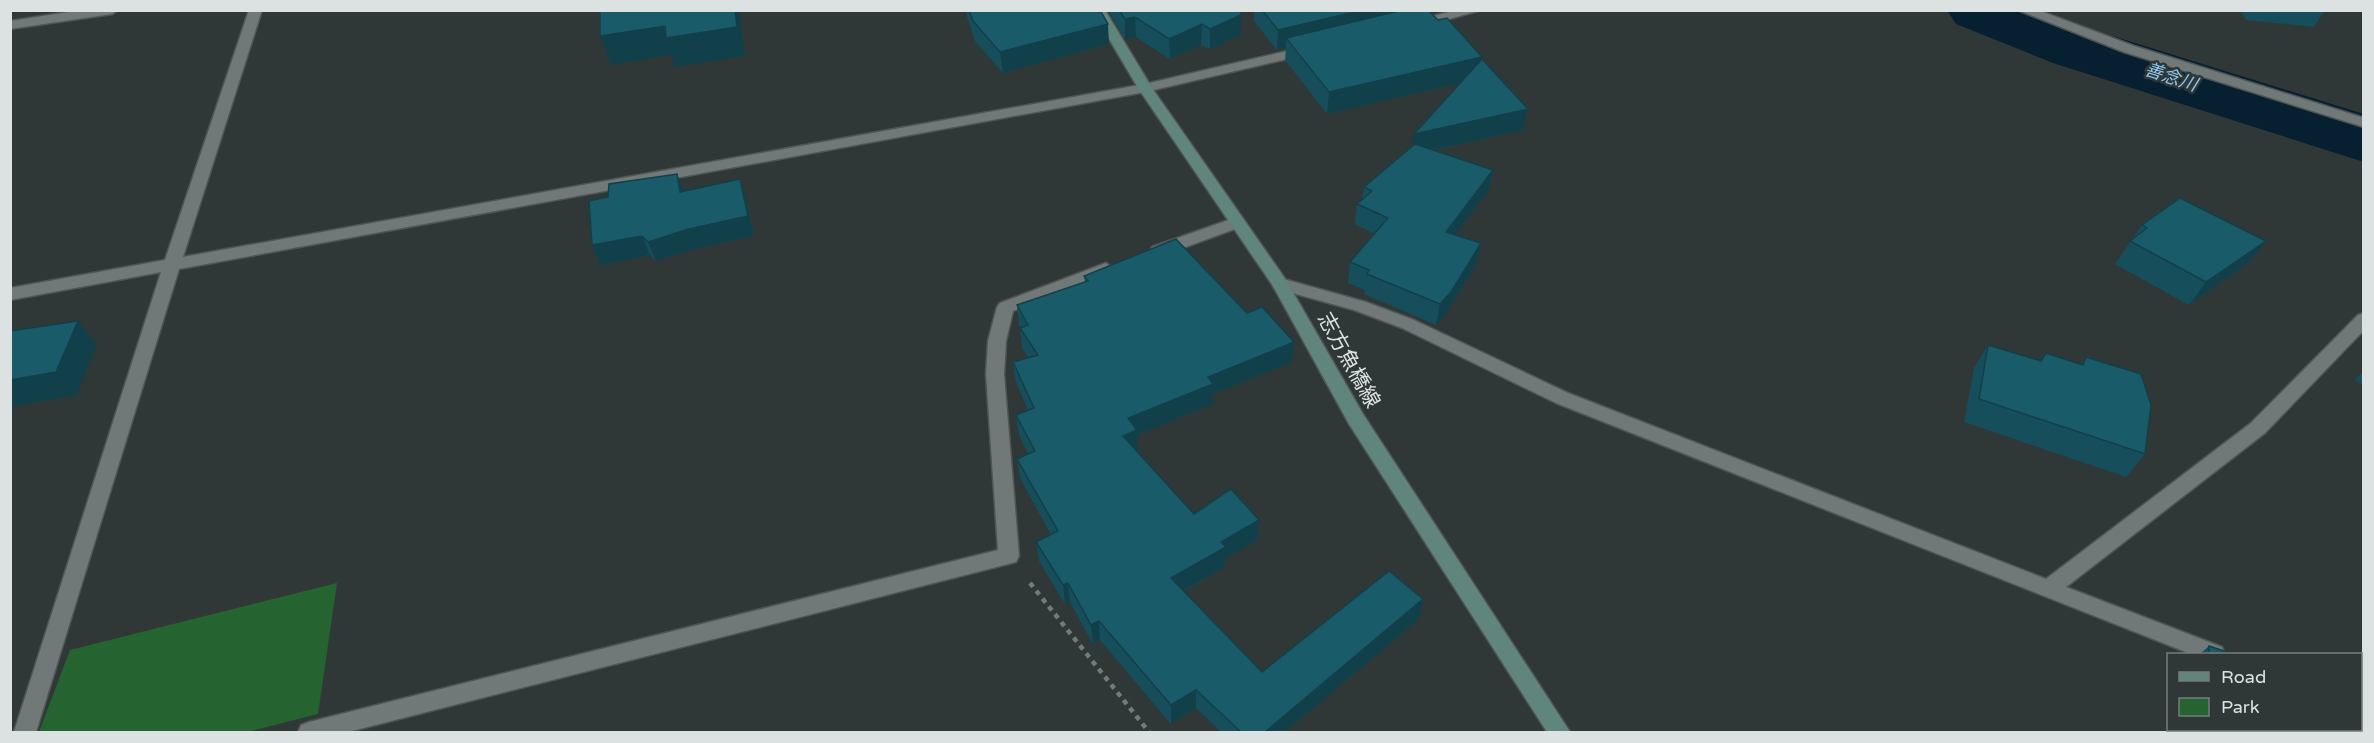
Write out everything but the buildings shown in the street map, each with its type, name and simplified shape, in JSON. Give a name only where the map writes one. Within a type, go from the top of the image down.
[{"type":"main road","name":"志方魚橋線","points":[[1098,10],[1145,88],[1280,284],[1356,419],[1558,732]]},
{"type":"street","points":[[10,25],[112,10]]},
{"type":"street","points":[[25,732],[172,265],[256,10]]},
{"type":"street","points":[[1395,29],[1475,10]]},
{"type":"street","points":[[2024,10],[2139,52],[2364,123]]},
{"type":"street","points":[[10,294],[1145,88],[1327,45]]},
{"type":"street","points":[[1144,256],[1237,222]]},
{"type":"street","points":[[309,732],[1009,556],[993,353],[1006,307],[1122,263]]},
{"type":"street","points":[[1280,284],[1360,306],[1408,324],[1562,398],[2211,653]]},
{"type":"street","points":[[2048,589],[2258,428],[2364,319]]},
{"type":"path","points":[[1009,556],[1149,732]]},
{"type":"green space","points":[[337,583],[318,714],[247,732],[39,732],[70,650]]},
{"type":"waterway","name":"善念川","points":[[1980,10],[2078,48],[2364,139]]}]
